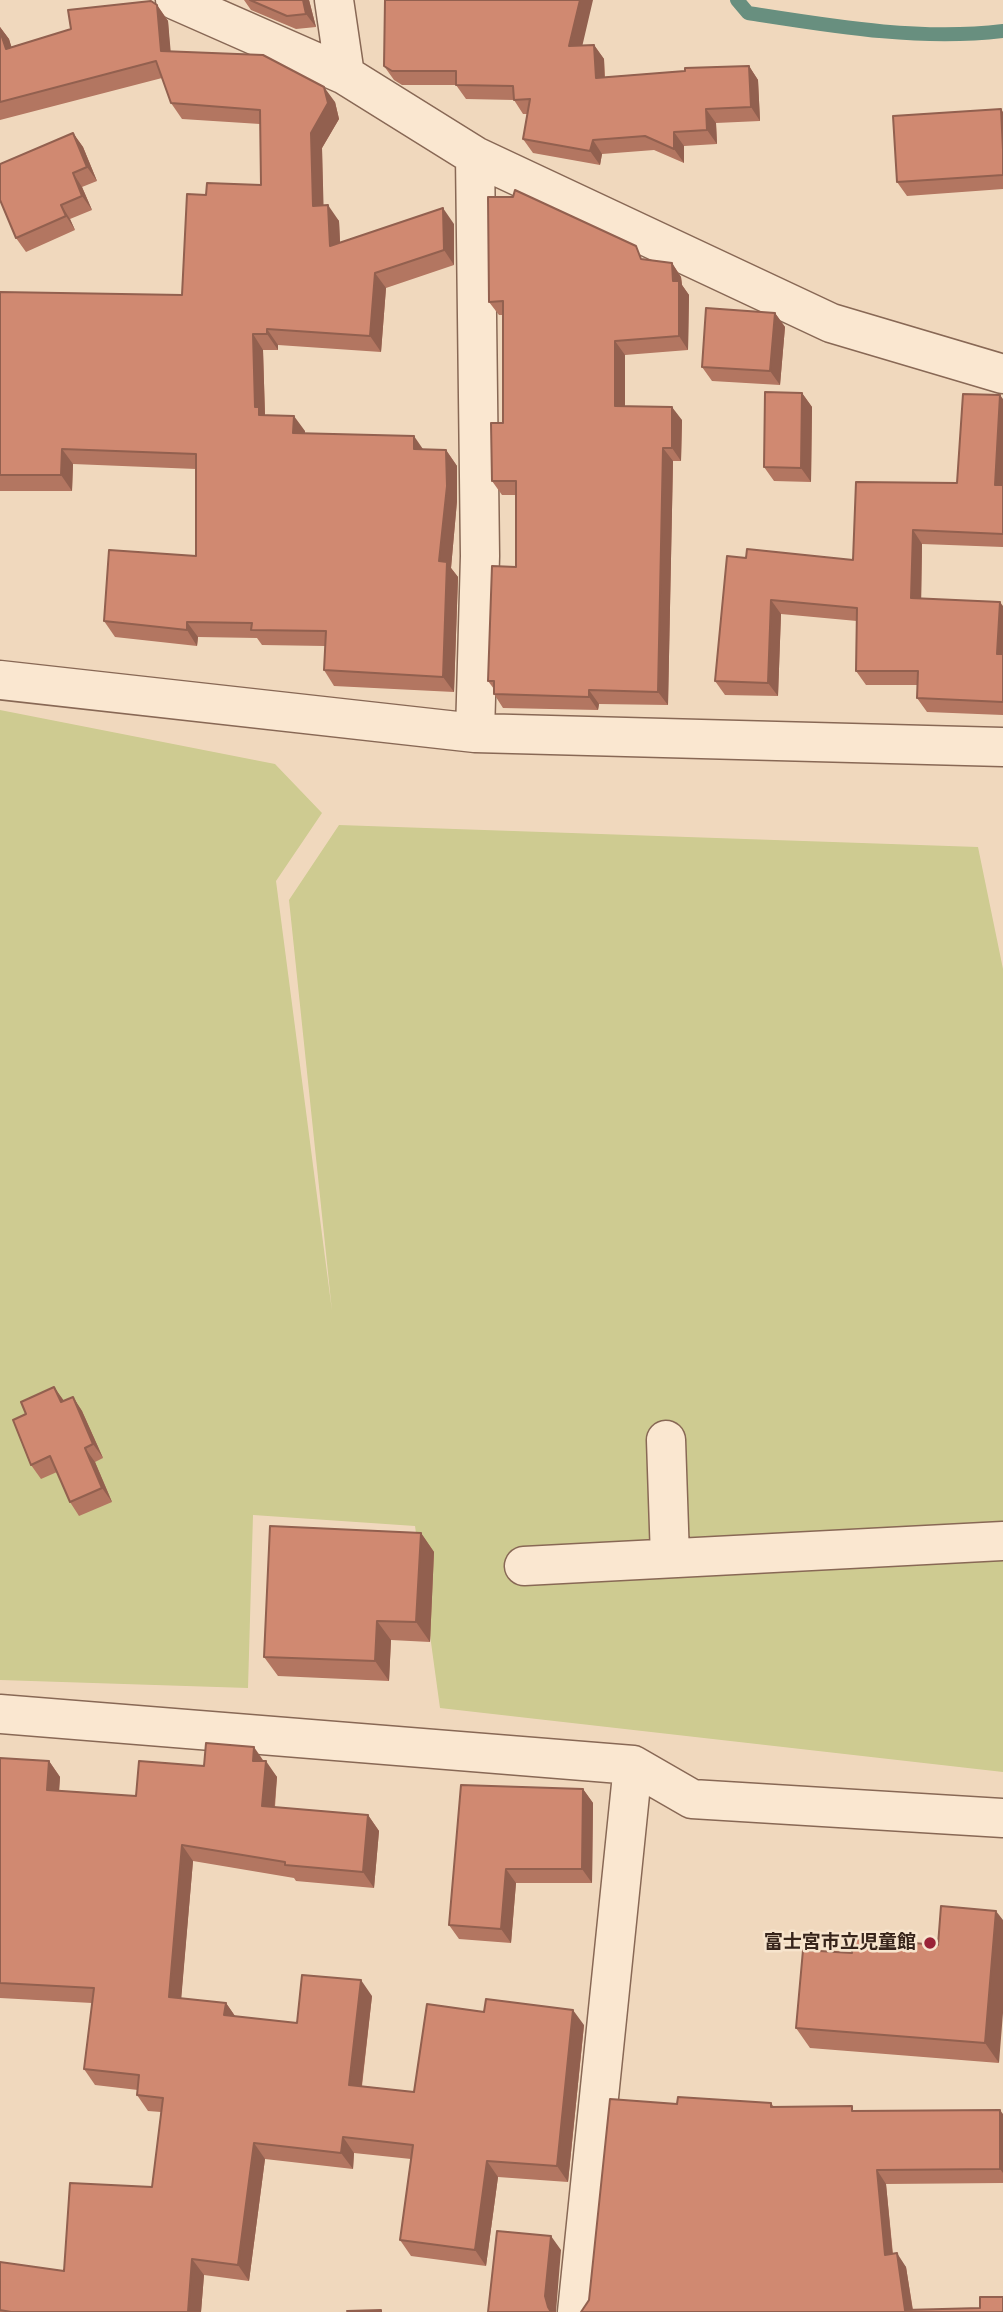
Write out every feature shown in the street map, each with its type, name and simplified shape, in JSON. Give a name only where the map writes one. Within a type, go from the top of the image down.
[{"type":"street","points":[[174,0],[345,75],[475,156],[831,323],[1003,374]]},
{"type":"street","points":[[334,0],[345,75]]},
{"type":"street","points":[[475,156],[480,556],[475,733]]},
{"type":"street","points":[[0,680],[475,733],[1003,747]]},
{"type":"street","points":[[666,1440],[670,1558]]},
{"type":"street","points":[[524,1566],[1003,1541]]},
{"type":"street","points":[[0,1714],[633,1765],[692,1798],[1003,1818]]},
{"type":"street","points":[[577,2312],[633,1765]]},
{"type":"shaded area","points":[[0,710],[275,764],[322,813],[276,881],[332,1311],[289,900],[339,825],[978,847],[1003,969],[1003,1772],[440,1708],[415,1526],[253,1515],[248,1688],[0,1680]]},
{"type":"building","points":[[250,0],[303,0],[306,14],[287,16]]},
{"type":"building","points":[[385,0],[580,0],[569,46],[594,45],[596,78],[685,71],[685,68],[749,66],[751,107],[706,109],[707,130],[674,132],[674,149],[645,136],[593,140],[590,151],[523,139],[530,99],[514,100],[513,86],[456,85],[456,71],[392,71],[384,66]]},
{"type":"building","points":[[151,1],[157,5],[161,51],[263,55],[324,87],[328,103],[311,133],[313,206],[328,205],[330,246],[443,208],[444,250],[375,273],[370,336],[267,329],[267,334],[253,334],[255,407],[259,407],[259,415],[294,416],[293,433],[414,436],[414,449],[446,450],[447,486],[439,561],[447,562],[443,677],[324,670],[326,631],[251,630],[252,623],[187,622],[187,630],[104,621],[109,550],[196,556],[196,454],[62,449],[61,475],[0,475],[0,292],[182,295],[187,194],[206,195],[207,183],[261,185],[260,110],[171,103],[156,61],[0,102],[0,31],[6,49],[71,29],[68,10]]},
{"type":"building","points":[[1001,109],[1003,175],[897,182],[893,116]]},
{"type":"building","points":[[73,133],[87,167],[73,173],[82,196],[61,205],[66,216],[16,238],[0,200],[0,164]]},
{"type":"building","points":[[515,190],[636,246],[641,259],[672,263],[673,281],[679,281],[679,336],[615,341],[615,406],[672,407],[672,448],[663,448],[658,692],[589,690],[589,697],[494,694],[494,681],[488,681],[492,566],[516,567],[516,481],[492,481],[491,423],[503,423],[503,301],[489,302],[488,197],[513,197]]},
{"type":"building","points":[[706,308],[775,313],[770,371],[702,367]]},
{"type":"building","points":[[765,392],[802,393],[801,468],[764,467]]},
{"type":"building","points":[[963,394],[1000,395],[995,485],[1003,485],[1003,534],[913,530],[911,598],[1000,602],[997,654],[1003,654],[1003,702],[917,698],[918,671],[856,671],[857,608],[771,600],[768,683],[715,681],[727,556],[746,558],[747,549],[853,560],[856,482],[957,483]]},
{"type":"building","points":[[54,1387],[61,1402],[73,1397],[93,1444],[85,1448],[102,1488],[70,1502],[50,1456],[31,1465],[13,1420],[26,1414],[21,1402]]},
{"type":"building","points":[[270,1526],[421,1533],[416,1622],[377,1621],[375,1661],[264,1657]]},
{"type":"building","points":[[206,1743],[254,1747],[253,1761],[266,1761],[262,1806],[368,1815],[363,1872],[285,1865],[285,1862],[182,1845],[169,1997],[226,2003],[224,2015],[297,2023],[302,1975],[361,1980],[349,2085],[414,2092],[427,2004],[484,2012],[486,1999],[573,2010],[557,2166],[487,2161],[475,2250],[400,2240],[413,2145],[343,2137],[341,2153],[254,2143],[238,2265],[192,2259],[188,2312],[0,2310],[0,2262],[64,2271],[70,2183],[152,2187],[163,2098],[137,2095],[139,2075],[84,2069],[94,1988],[0,1983],[0,1758],[49,1761],[47,1790],[136,1796],[139,1761],[204,1766]]},
{"type":"building","points":[[461,1785],[583,1789],[582,1869],[506,1869],[501,1929],[449,1925]]},
{"type":"building","points":[[941,1906],[996,1911],[985,2043],[796,2028],[803,1950],[852,1953],[853,1938],[938,1945]]},
{"type":"building","points":[[678,2097],[771,2103],[771,2107],[852,2106],[852,2111],[1000,2110],[1000,2169],[877,2170],[885,2255],[897,2253],[905,2310],[980,2308],[980,2297],[1003,2297],[1003,2312],[581,2312],[589,2300],[610,2099],[677,2104]]},
{"type":"building","points":[[497,2231],[551,2236],[545,2296],[551,2312],[488,2312]]},
{"type":"building","points":[[381,2310],[381,2312],[347,2311]]},
{"type":"waterway","points":[[737,0],[748,13],[875,31],[939,34],[1003,31]]},
{"type":"place","name":"富士宮市立児童館","points":[[930,1943]]}]
